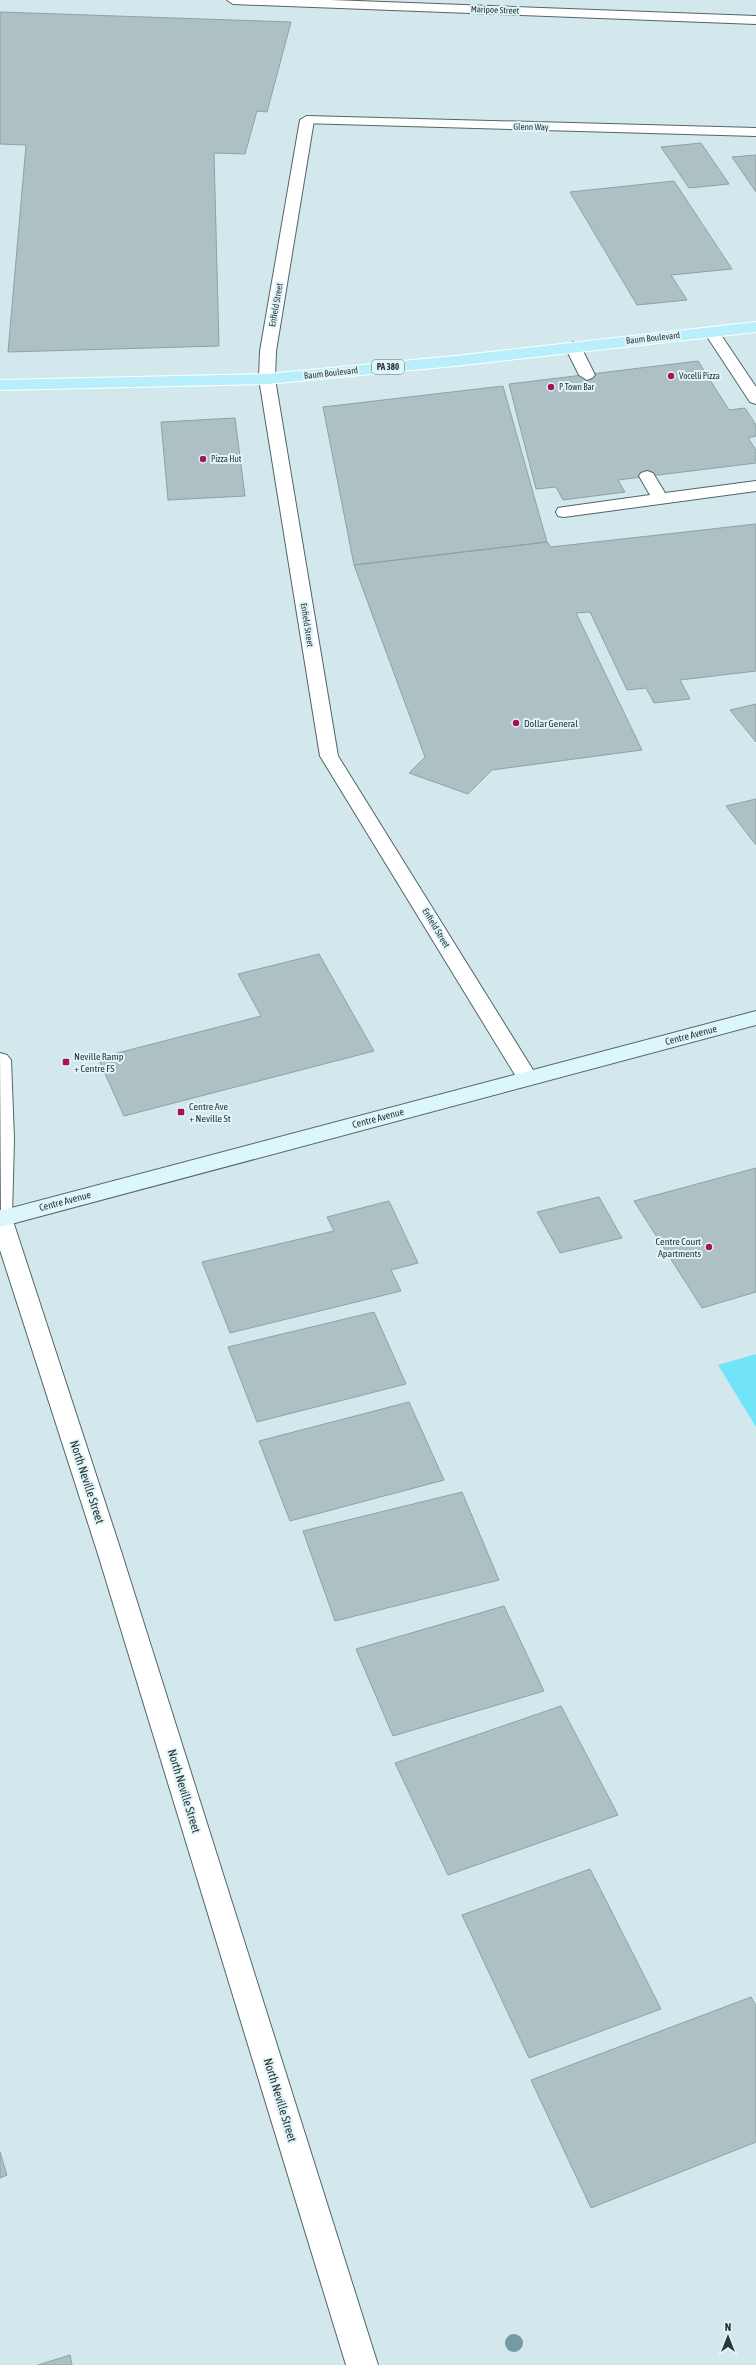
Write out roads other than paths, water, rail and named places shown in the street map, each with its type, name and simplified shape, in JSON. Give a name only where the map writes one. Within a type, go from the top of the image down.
[{"type":"main road","name":"Baum Boulevard","points":[[0,385],[267,379],[756,327]]},
{"type":"main road","name":"Centre Avenue","points":[[1,1218],[756,1018]]},
{"type":"street","name":"Maripoe Street","points":[[233,0],[756,20]]},
{"type":"street","name":"Glenn Way","points":[[307,120],[756,132]]},
{"type":"street","name":"Enfield Street","points":[[307,120],[268,351],[267,379],[329,756],[527,1078]]},
{"type":"street","points":[[712,332],[756,399]]},
{"type":"street","points":[[573,347],[588,374]]},
{"type":"street","points":[[647,476],[660,499]]},
{"type":"street","points":[[564,512],[756,486]]},
{"type":"street","name":"North Neville Street","points":[[0,1060],[3,1139],[1,1218],[109,1551],[362,2365]]},
{"type":"place","name":"Vocelli Pizza","points":[[671,376]]},
{"type":"place","name":"P Town Bar","points":[[551,387]]},
{"type":"place","name":"Pizza Hut","points":[[203,459]]},
{"type":"place","name":"Dollar General","points":[[516,723]]},
{"type":"place","name":"Neville Ramp + Centre FS","points":[[66,1062]]},
{"type":"place","name":"Centre Ave + Neville St","points":[[181,1112]]},
{"type":"place","name":"Centre Court Apartments","points":[[709,1247]]}]
